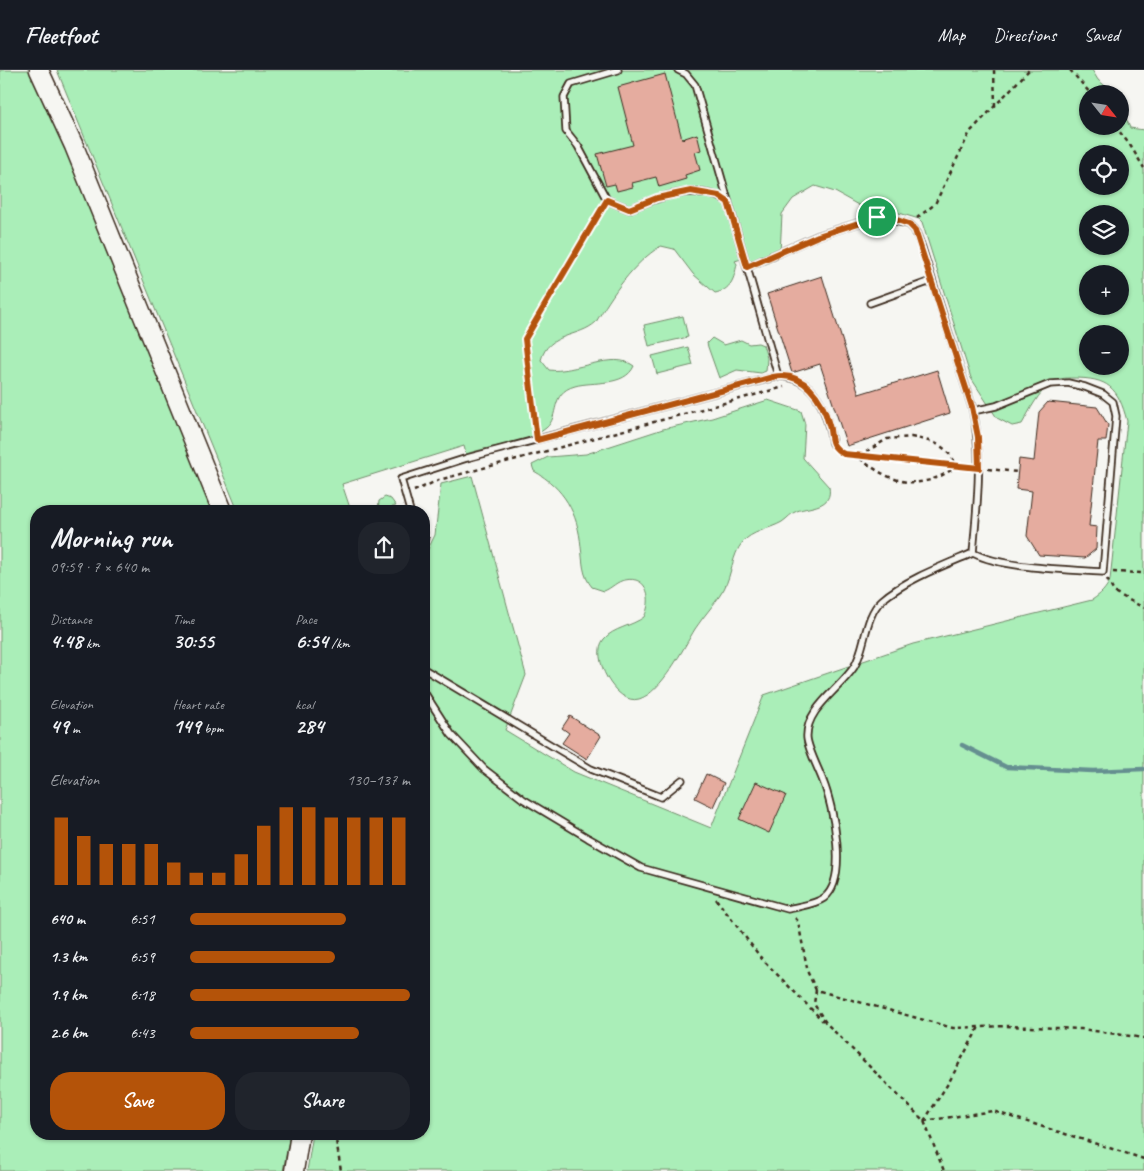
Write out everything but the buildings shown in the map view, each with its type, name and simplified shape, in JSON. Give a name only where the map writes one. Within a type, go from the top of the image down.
[{"type":"main road","points":[[39,70],[74,146],[220,505]]},
{"type":"main road","points":[[294,1171],[299,1140]]},
{"type":"lane","points":[[618,70],[571,84],[564,97],[566,131],[578,146],[607,200],[629,209],[657,198],[691,191],[719,196],[728,202]]},
{"type":"lane","points":[[678,70],[686,74],[695,85],[778,376]]},
{"type":"lane","points":[[747,267],[818,236],[877,217],[894,219],[909,224],[915,230],[973,411],[978,437],[979,468],[973,553]]},
{"type":"lane","points":[[870,303],[931,281]]},
{"type":"lane","points":[[408,505],[400,479],[537,440],[778,376],[794,377],[805,384],[817,396],[825,413],[832,443]]},
{"type":"lane","points":[[430,701],[451,734],[484,769],[510,790],[641,868],[788,909],[824,898],[833,886],[836,869],[836,845],[832,810],[807,738],[814,711],[855,666],[872,616],[881,601],[929,572],[973,553],[1005,563],[1103,572],[1116,416],[1113,402],[1103,394],[1085,387],[1068,383],[1050,384],[996,406],[973,411]]},
{"type":"lane","points":[[430,673],[591,769],[661,797],[682,780]]},
{"type":"path","points":[[994,70],[995,107]]},
{"type":"path","points":[[909,224],[935,204],[970,132],[1029,70]]},
{"type":"path","points":[[1070,70],[1083,85]]},
{"type":"path","points":[[1122,135],[1144,168]]},
{"type":"path","points":[[537,440],[525,339],[607,200]]},
{"type":"path","points":[[416,498],[414,491],[439,480],[780,388],[805,384]]},
{"type":"path","points":[[858,456],[887,439],[911,437],[934,442],[948,451],[957,466]]},
{"type":"path","points":[[832,443],[844,454],[1018,472]]},
{"type":"path","points":[[858,456],[873,468],[899,480],[915,482],[940,479],[957,466]]},
{"type":"path","points":[[1103,572],[1144,573]]},
{"type":"path","points":[[1103,572],[1114,592],[1144,608]]},
{"type":"path","points":[[706,886],[762,959],[924,1121],[944,1171]]},
{"type":"path","points":[[788,909],[798,921],[808,973],[816,990],[814,1004],[826,1024]]},
{"type":"path","points":[[816,990],[953,1028],[1081,1029],[1144,1038]]},
{"type":"path","points":[[924,1121],[950,1082],[979,1027]]},
{"type":"path","points":[[924,1121],[993,1111],[1144,1159]]},
{"type":"path","points":[[337,1140],[341,1171]]},
{"type":"green space","points":[[0,70],[28,70],[51,111],[213,505],[30,505],[30,1140],[289,1140],[283,1171],[0,1171]]},
{"type":"green space","points":[[57,70],[1092,70],[1098,80],[1104,85],[1079,85],[1079,135],[1129,135],[1129,126],[1130,128],[1144,130],[1144,1171],[307,1171],[312,1140],[430,1140],[430,545],[435,535],[441,484],[472,476],[526,675],[505,730],[574,772],[711,828],[764,695],[913,644],[1092,600],[1101,593],[1110,580],[1127,421],[1124,409],[1115,392],[1103,383],[1085,378],[1053,381],[1042,392],[1022,424],[1012,426],[997,418],[971,378],[922,222],[919,219],[876,206],[860,206],[835,192],[815,186],[793,199],[782,214],[780,254],[766,264],[744,258],[735,261],[737,264],[731,283],[720,292],[715,293],[693,274],[674,249],[661,246],[651,253],[632,270],[596,322],[581,331],[565,336],[550,344],[541,360],[549,370],[559,370],[616,360],[634,366],[630,373],[616,380],[575,386],[567,389],[558,399],[550,423],[538,434],[466,454],[464,446],[342,484],[349,505],[236,505]]},
{"type":"green space","points":[[683,316],[688,337],[649,346],[644,325]]},
{"type":"green space","points":[[712,338],[724,345],[741,340],[749,344],[758,343],[763,345],[767,358],[766,371],[761,373],[737,370],[719,378],[707,343]]},
{"type":"green space","points":[[688,347],[693,365],[657,374],[652,356]]},
{"type":"green space","points":[[768,400],[801,411],[805,424],[803,458],[829,487],[828,499],[819,505],[795,512],[782,522],[755,533],[742,543],[736,553],[724,589],[695,629],[671,668],[647,695],[639,699],[630,699],[614,688],[607,678],[602,667],[600,647],[608,635],[644,617],[648,603],[646,590],[639,581],[633,579],[617,583],[604,591],[592,587],[585,573],[577,523],[573,512],[554,485],[534,471],[532,465],[548,457],[586,454],[663,429],[712,418]]},
{"type":"green space","points":[[385,497],[391,499],[395,505],[379,505],[379,501]]},
{"type":"waterway","points":[[962,745],[1006,767],[1093,771],[1144,769]]},
{"type":"route","points":[[691,191],[719,196],[728,202],[747,267],[818,236],[877,217],[894,219],[909,224],[915,230],[972,407],[978,437],[979,468],[844,454],[836,449],[832,443],[829,425],[817,396],[805,384],[794,377],[786,376],[773,377],[537,440],[525,339],[607,200],[629,209],[657,198],[691,191]]}]
